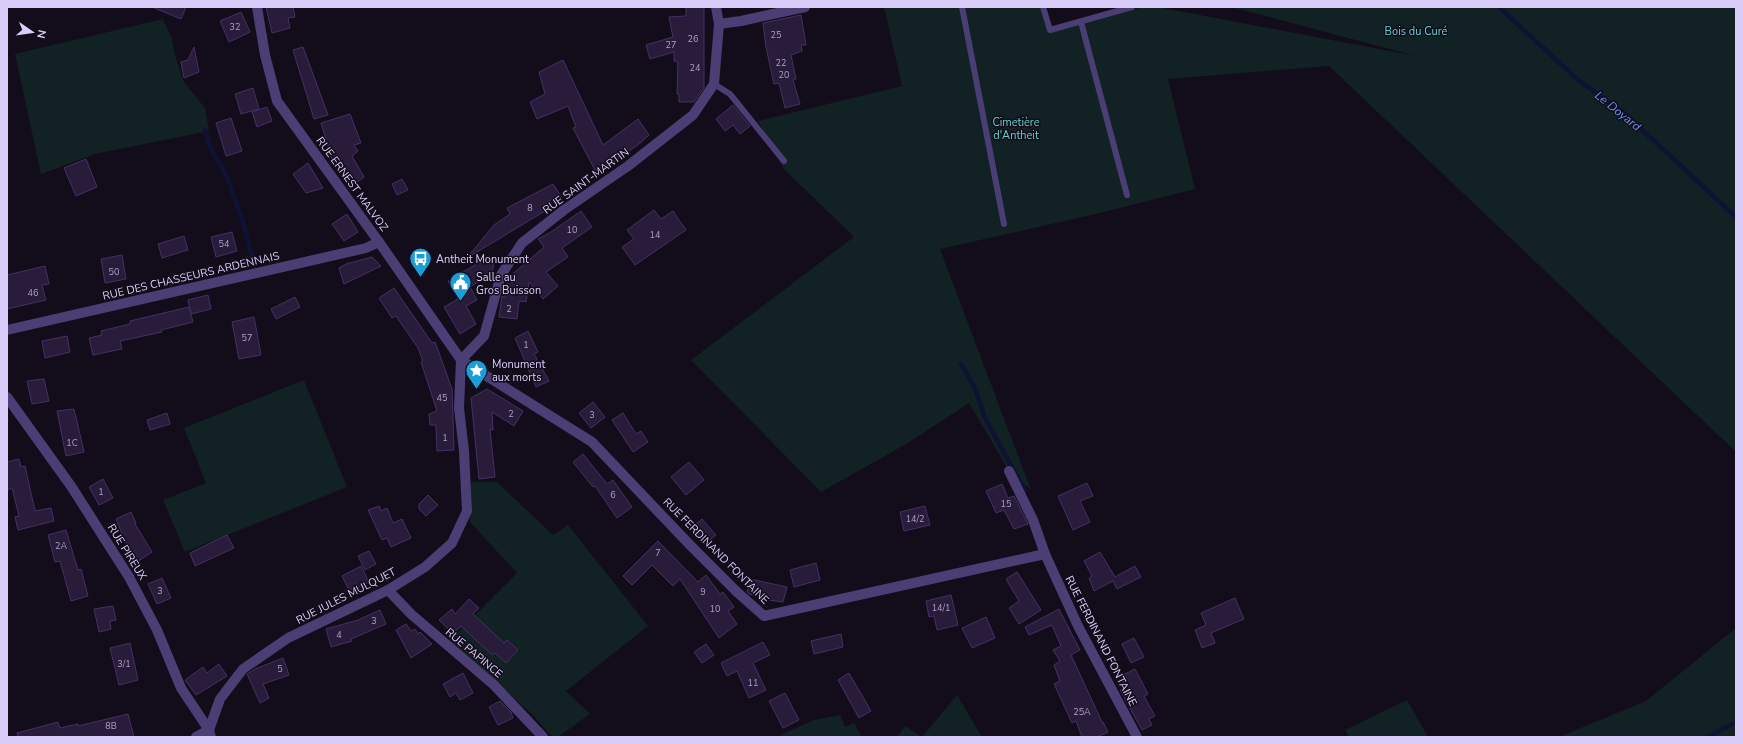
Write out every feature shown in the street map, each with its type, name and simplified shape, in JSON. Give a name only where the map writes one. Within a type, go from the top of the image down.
[{"type":"street","name":"RUE ERNEST MALVOZ","points":[[257,7],[265,55],[277,101],[379,242],[461,360]]},
{"type":"street","points":[[714,84],[718,24],[716,7]]},
{"type":"street","points":[[718,24],[741,22],[804,7]]},
{"type":"street","name":"RUE SAINT-MARTIN","points":[[461,360],[484,336],[501,275],[522,243],[564,210],[628,166],[693,115],[714,84]]},
{"type":"street","name":"RUE DES CHASSEURS ARDENNAIS","points":[[7,330],[359,250],[379,242]]},
{"type":"street","name":"RUE FERDINAND FONTAINE","points":[[461,360],[592,442],[690,545],[737,592],[764,616],[1045,554]]},
{"type":"street","name":"RUE JULES MULQUET","points":[[210,734],[220,699],[243,669],[288,638],[388,590],[425,567],[452,542],[467,511],[464,451],[459,408],[461,360]]},
{"type":"street","name":"RUE PIREUX","points":[[7,397],[70,486],[129,577],[157,630],[181,688],[210,734]]},
{"type":"street","name":"RUE FERDINAND FONTAINE","points":[[1009,471],[1033,520],[1045,554],[1078,626],[1137,737]]},
{"type":"street","name":"RUE PAPINCE","points":[[388,590],[411,614],[494,685],[543,737]]},
{"type":"street","points":[[196,737],[210,734]]},
{"type":"lane","points":[[962,7],[1004,224]]},
{"type":"lane","points":[[1043,7],[1050,30],[1132,7]]},
{"type":"lane","points":[[1081,22],[1127,195]]},
{"type":"lane","points":[[714,84],[730,94],[784,160]]},
{"type":"green space","points":[[884,7],[1041,7],[1049,33],[1143,7],[1158,7],[1416,56],[1231,7],[1736,7],[1736,452],[1329,66],[1168,79],[1195,189],[1100,213],[940,249],[1031,490],[1009,471],[969,403],[908,443],[821,492],[691,360],[854,237],[784,169],[758,121],[902,86]]},
{"type":"green space","points":[[163,19],[172,39],[176,59],[184,82],[205,108],[209,131],[95,154],[41,174],[15,54]]},
{"type":"green space","points":[[304,380],[347,487],[185,552],[163,500],[206,483],[184,428]]},
{"type":"green space","points":[[471,482],[497,482],[553,535],[568,525],[648,626],[566,691],[590,714],[558,737],[552,737],[533,715],[450,640],[517,573],[470,522]]},
{"type":"green space","points":[[1736,628],[1736,737],[1559,737],[1646,701]]},
{"type":"green space","points":[[957,695],[982,737],[922,737]]},
{"type":"green space","points":[[1407,700],[1428,737],[1349,737],[1345,730]]},
{"type":"green space","points":[[840,715],[845,727],[854,723],[862,737],[782,737],[780,735],[814,720]]},
{"type":"green space","points":[[905,726],[922,737],[897,737]]},
{"type":"building","points":[[152,7],[186,7],[181,19]]},
{"type":"building","points":[[266,7],[293,7],[295,17],[288,18],[290,28],[272,33]]},
{"type":"building","points":[[686,7],[704,7],[704,88],[694,102],[679,102],[679,94],[677,94],[678,62],[674,61],[674,52],[650,59],[646,45],[673,37],[669,17],[686,16]]},
{"type":"building","points":[[241,12],[250,32],[229,42],[220,21]]},
{"type":"building","points":[[801,15],[806,45],[801,45],[802,51],[791,55],[796,79],[793,80],[800,104],[785,108],[779,83],[774,84],[766,47],[763,23]]},
{"type":"building","points":[[194,47],[199,72],[184,78],[181,62],[188,60]]},
{"type":"building","points":[[303,47],[328,115],[314,119],[293,50]]},
{"type":"building","points":[[563,60],[603,145],[638,119],[649,135],[639,144],[597,174],[573,128],[576,127],[568,106],[537,119],[530,102],[545,94],[539,72]]},
{"type":"building","points":[[253,88],[259,109],[241,114],[235,94]]},
{"type":"building","points":[[733,105],[750,126],[740,134],[733,125],[725,131],[716,119]]},
{"type":"building","points":[[267,107],[272,121],[257,127],[252,112]]},
{"type":"building","points":[[350,114],[361,143],[354,145],[358,151],[352,156],[364,177],[353,185],[332,159],[321,123]]},
{"type":"building","points":[[231,118],[242,151],[226,156],[216,123]]},
{"type":"building","points":[[86,159],[97,187],[76,196],[64,168]]},
{"type":"building","points":[[308,163],[323,188],[306,193],[293,174]]},
{"type":"building","points":[[402,179],[408,190],[397,195],[392,184]]},
{"type":"building","points":[[553,184],[560,195],[547,202],[550,208],[472,255],[471,253],[494,225],[510,214],[507,208]]},
{"type":"building","points":[[654,210],[661,219],[673,211],[686,230],[635,265],[622,247],[634,239],[627,230]]},
{"type":"building","points":[[581,211],[592,227],[562,248],[568,257],[546,272],[558,286],[543,299],[529,282],[526,302],[519,301],[517,319],[499,317],[502,296],[505,297],[508,278],[544,247],[538,239],[551,232]]},
{"type":"building","points":[[347,214],[358,232],[344,241],[332,224]]},
{"type":"building","points":[[232,232],[237,251],[216,257],[211,237]]},
{"type":"building","points":[[184,236],[188,250],[162,258],[158,244]]},
{"type":"building","points":[[122,255],[126,279],[105,283],[101,259]]},
{"type":"building","points":[[372,257],[381,266],[344,284],[339,268],[346,264]]},
{"type":"building","name":"Salle au Gros Buisson","points":[[495,258],[492,273],[470,287],[477,300],[466,306],[476,324],[460,334],[444,307],[458,299],[448,281],[480,262],[481,264]]},
{"type":"building","points":[[45,266],[49,284],[42,285],[46,300],[7,309],[7,275]]},
{"type":"building","points":[[394,288],[432,343],[435,342],[452,389],[454,450],[437,451],[436,425],[430,425],[429,414],[437,411],[421,362],[423,361],[418,348],[396,316],[392,318],[379,298]]},
{"type":"building","points":[[208,295],[211,309],[191,314],[188,300]]},
{"type":"building","points":[[295,297],[300,307],[276,319],[271,309]]},
{"type":"building","points":[[189,307],[193,322],[161,330],[162,332],[120,341],[122,349],[93,355],[89,338],[102,335],[101,331],[130,324],[130,321]]},
{"type":"building","points":[[254,317],[261,355],[239,359],[232,322]]},
{"type":"building","points":[[528,331],[538,352],[534,354],[549,381],[536,387],[515,338]]},
{"type":"building","points":[[67,336],[70,352],[45,358],[42,341]]},
{"type":"building","points":[[44,379],[49,401],[32,404],[27,381]]},
{"type":"building","points":[[487,389],[523,411],[514,426],[492,412],[493,430],[490,429],[495,477],[479,479],[471,398]]},
{"type":"building","points":[[593,402],[605,417],[591,428],[579,413]]},
{"type":"building","points":[[74,409],[84,452],[66,456],[57,411]]},
{"type":"building","points":[[167,413],[170,424],[150,430],[147,420]]},
{"type":"building","points":[[623,413],[636,434],[641,431],[648,442],[633,452],[612,420]]},
{"type":"building","points":[[583,454],[607,484],[613,480],[632,507],[617,518],[595,486],[593,487],[573,462]]},
{"type":"building","points":[[19,459],[21,467],[25,466],[35,511],[51,508],[54,521],[18,530],[15,517],[19,516],[12,488],[7,490],[7,462]]},
{"type":"building","points":[[689,462],[704,480],[686,495],[671,477]]},
{"type":"building","points":[[103,479],[113,498],[99,505],[89,487]]},
{"type":"building","points":[[1087,483],[1093,496],[1080,501],[1090,522],[1073,530],[1058,496]]},
{"type":"building","points":[[1002,484],[1008,498],[1014,496],[1028,524],[1014,529],[1004,510],[996,513],[986,491]]},
{"type":"building","points":[[428,495],[438,505],[426,516],[419,509],[419,504]]},
{"type":"building","points":[[379,506],[381,511],[387,508],[393,523],[402,519],[411,538],[391,547],[387,538],[382,540],[368,510]]},
{"type":"building","points":[[925,506],[930,525],[904,531],[900,512]]},
{"type":"building","points":[[131,512],[136,523],[135,524],[152,552],[137,562],[126,543],[116,519]]},
{"type":"building","points":[[702,519],[716,535],[705,544],[692,527]]},
{"type":"building","points":[[66,530],[78,570],[81,569],[88,596],[71,601],[60,561],[55,562],[48,535]]},
{"type":"building","points":[[227,535],[234,548],[195,566],[190,553]]},
{"type":"building","points":[[658,541],[698,582],[706,575],[720,594],[723,592],[734,607],[728,611],[737,624],[719,638],[680,579],[673,586],[652,565],[632,585],[623,576]]},
{"type":"building","points":[[369,551],[376,564],[365,570],[358,556]]},
{"type":"building","points":[[1100,552],[1115,577],[1135,566],[1141,577],[1117,589],[1113,581],[1094,591],[1089,578],[1092,576],[1084,561]]},
{"type":"building","points":[[816,563],[820,580],[794,587],[790,570]]},
{"type":"building","points":[[361,566],[369,582],[350,592],[342,576]]},
{"type":"building","points":[[1017,572],[1041,610],[1019,624],[1009,608],[1019,601],[1006,579]]},
{"type":"building","points":[[162,578],[171,598],[157,604],[148,584]]},
{"type":"building","points":[[750,579],[787,587],[783,602],[762,599],[762,597],[749,594],[747,592]]},
{"type":"building","points":[[951,595],[958,625],[937,630],[934,616],[929,617],[926,601]]},
{"type":"building","points":[[1235,598],[1244,619],[1211,633],[1215,643],[1202,648],[1195,630],[1206,625],[1201,613]]},
{"type":"building","points":[[469,599],[479,608],[473,614],[504,643],[507,640],[518,650],[506,663],[495,653],[492,655],[461,626],[453,634],[439,620],[452,609],[455,614]]},
{"type":"building","points":[[113,606],[116,620],[110,621],[111,629],[99,632],[94,609]]},
{"type":"building","points":[[1059,609],[1080,650],[1071,655],[1108,732],[1097,737],[1082,737],[1076,721],[1072,723],[1054,684],[1060,681],[1054,665],[1060,661],[1053,650],[1061,646],[1052,625],[1029,635],[1025,627]]},
{"type":"building","points":[[380,610],[386,624],[351,639],[352,641],[331,647],[326,629],[358,620]]},
{"type":"building","points":[[986,617],[995,638],[972,648],[962,628]]},
{"type":"building","points":[[406,624],[411,631],[415,629],[418,634],[420,632],[432,644],[411,658],[396,630]]},
{"type":"building","points":[[841,634],[843,647],[814,654],[811,641]]},
{"type":"building","points":[[1134,638],[1144,657],[1131,663],[1122,644]]},
{"type":"building","points":[[763,642],[770,655],[753,663],[766,690],[749,698],[737,671],[727,676],[721,663]]},
{"type":"building","points":[[130,643],[138,680],[119,685],[110,648]]},
{"type":"building","points":[[706,644],[714,655],[702,663],[694,652]]},
{"type":"building","points":[[283,658],[289,675],[263,684],[269,698],[260,703],[247,674],[255,669]]},
{"type":"building","points":[[219,664],[227,676],[196,695],[185,680],[203,667],[207,673]]},
{"type":"building","points":[[1135,669],[1148,694],[1144,696],[1155,716],[1149,719],[1152,725],[1142,730],[1120,690],[1126,687],[1121,676]]},
{"type":"building","points":[[463,673],[473,693],[460,700],[456,693],[450,697],[443,684]]},
{"type":"building","points":[[849,673],[871,711],[859,718],[838,680]]},
{"type":"building","points":[[785,693],[799,720],[783,728],[769,701]]},
{"type":"building","points":[[500,701],[511,712],[513,718],[498,725],[489,707]]},
{"type":"building","points":[[128,714],[134,737],[18,737],[17,733],[58,722],[60,728],[78,724],[78,726]]},
{"type":"waterway","name":"Le Doyard","points":[[1499,7],[1578,80],[1624,113],[1736,217]]},
{"type":"waterway","points":[[205,130],[210,147],[227,177],[242,219],[254,264]]},
{"type":"waterway","points":[[961,364],[975,388],[985,418],[1025,491]]},
{"type":"waterway","points":[[1708,737],[1736,722]]},
{"type":"place","name":"Antheit Monument","points":[[421,278]]},
{"type":"place","name":"Salle au Gros Buisson","points":[[461,302]]},
{"type":"place","name":"Monument aux morts","points":[[476,390]]},
{"type":"park label","name":"Bois du Curé","points":[[1416,31]]},
{"type":"park label","name":"Cimetière d'Antheit","points":[[1016,128]]}]
